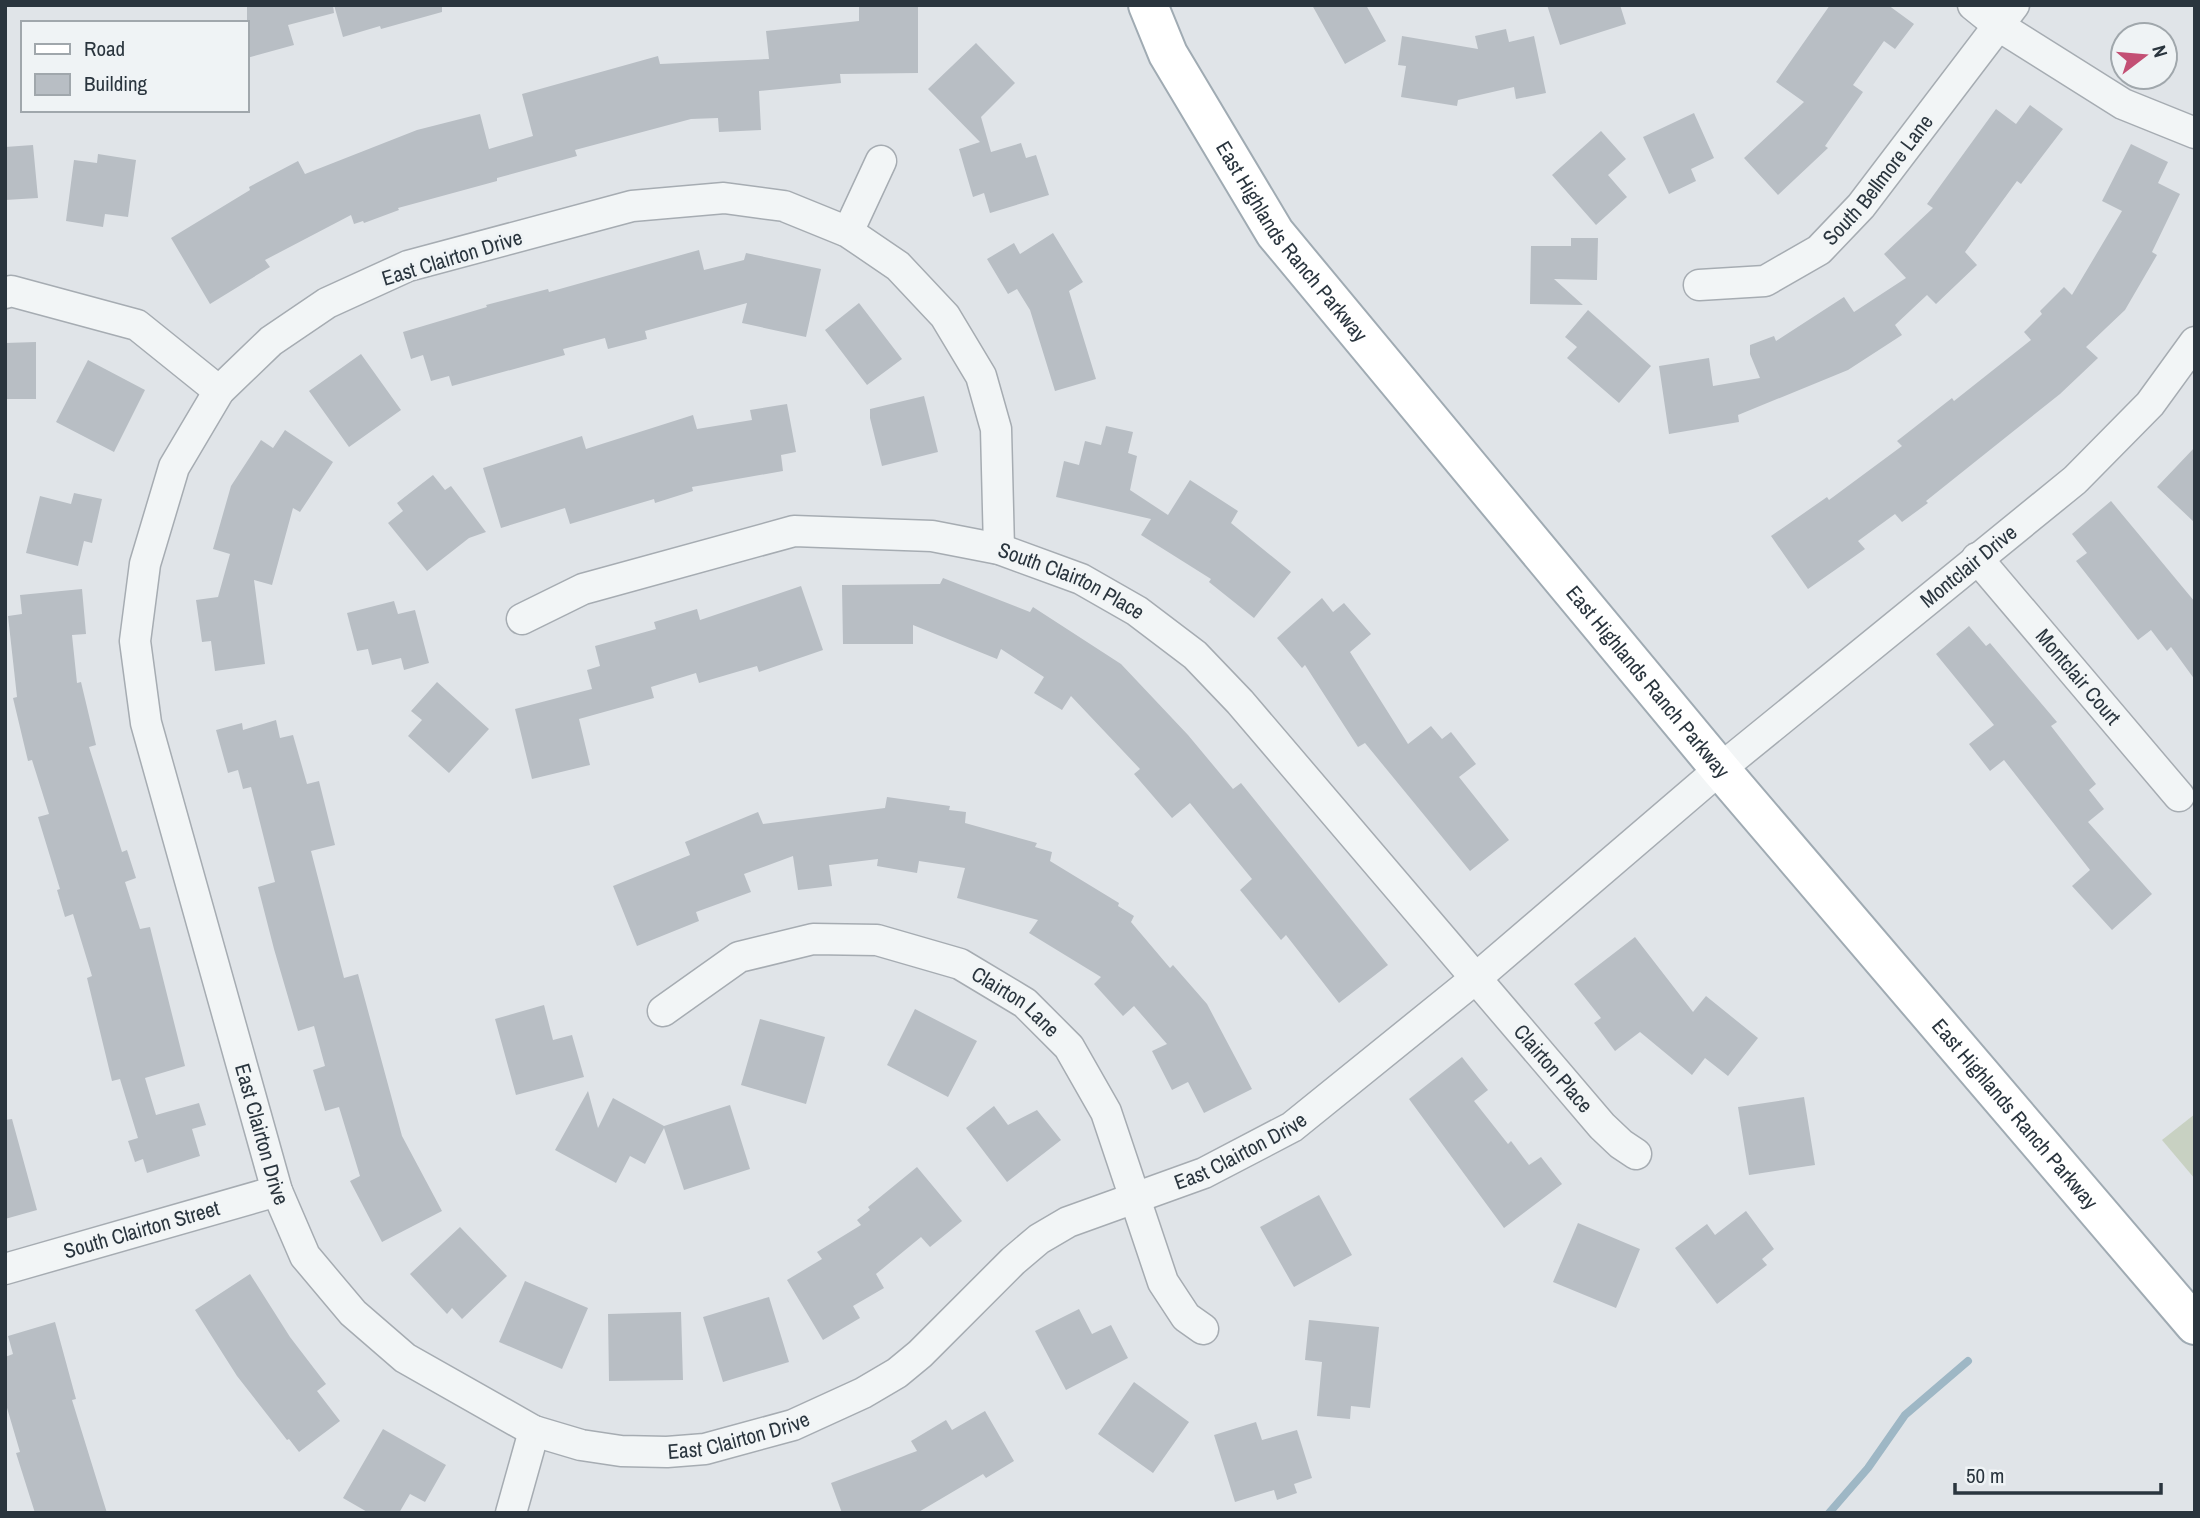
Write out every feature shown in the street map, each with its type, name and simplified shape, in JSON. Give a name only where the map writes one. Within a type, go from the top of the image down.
[{"type":"main road","name":"East Highlands Ranch Parkway","points":[[1148,5],[1168,54],[1275,233],[1720,769],[2195,1325]]},
{"type":"street","points":[[1973,5],[2006,16],[2123,104],[2195,133]]},
{"type":"street","name":"South Bellmore Lane","points":[[1699,285],[1765,281],[1819,250],[1861,206],[2006,16]]},
{"type":"street","points":[[848,232],[881,161]]},
{"type":"street","name":"East Clairton Drive","points":[[999,549],[996,429],[981,376],[945,316],[898,266],[848,232],[784,206],[724,198],[632,206],[408,266],[327,303],[271,341],[219,391],[174,467],[145,564],[135,641],[146,723],[277,1191],[305,1256],[353,1313],[405,1358],[534,1431],[581,1445],[621,1451],[667,1452],[705,1448],[793,1425],[863,1393],[897,1373],[1039,1239],[1068,1222],[1204,1173],[1292,1127],[1475,979],[1720,769]]},
{"type":"street","points":[[5,293],[10,291],[136,325],[219,391]]},
{"type":"street","name":"Montclair Drive","points":[[1720,769],[2075,481],[2150,404],[2195,342]]},
{"type":"street","name":"South Clairton Place","points":[[522,619],[583,589],[794,531],[932,536],[999,549],[1081,579],[1137,611],[1195,655],[1240,702],[1475,979]]},
{"type":"street","name":"Montclair Court","points":[[1977,558],[2179,796]]},
{"type":"street","name":"Clairton Lane","points":[[663,1011],[739,957],[813,939],[877,940],[960,964],[1025,1003],[1069,1047],[1107,1112],[1163,1282],[1186,1317],[1203,1329]]},
{"type":"street","name":"Clairton Place","points":[[1475,979],[1602,1126],[1620,1144],[1636,1154]]},
{"type":"street","name":"South Clairton Street","points":[[5,1269],[277,1191]]},
{"type":"street","points":[[511,1513],[534,1431]]},
{"type":"green space","points":[[2195,1114],[2195,1179],[2162,1140]]},
{"type":"building","points":[[247,5],[333,5],[334,13],[288,25],[294,45],[248,58]]},
{"type":"building","points":[[334,5],[442,5],[442,12],[343,37]]},
{"type":"building","points":[[859,5],[918,5],[918,73],[840,74],[841,83],[759,91],[761,130],[719,132],[718,118],[691,119],[575,150],[577,156],[398,208],[399,210],[364,223],[354,224],[351,215],[265,260],[270,267],[210,304],[171,238],[250,190],[249,187],[298,161],[305,174],[417,130],[480,114],[489,149],[533,136],[522,94],[658,56],[660,64],[769,59],[766,31],[859,21]]},
{"type":"building","points":[[1312,5],[1366,5],[1386,41],[1345,64]]},
{"type":"building","points":[[1547,5],[1620,5],[1626,24],[1560,45]]},
{"type":"building","points":[[1830,5],[1888,5],[1914,24],[1895,49],[1884,41],[1853,85],[1863,92],[1825,146],[1828,148],[1778,195],[1744,158],[1804,102],[1776,82]]},
{"type":"building","points":[[1506,29],[1509,42],[1534,36],[1546,93],[1516,99],[1514,87],[1458,100],[1457,106],[1401,97],[1406,66],[1398,65],[1402,36],[1478,49],[1475,36]]},
{"type":"building","points":[[976,43],[1015,83],[981,117],[991,152],[1021,143],[1026,158],[1036,155],[1049,195],[990,213],[984,193],[973,197],[959,149],[980,142],[928,89]]},
{"type":"building","points":[[2030,105],[2063,129],[2021,184],[2017,181],[1965,252],[1977,265],[1936,304],[1927,295],[1895,325],[1902,335],[1848,370],[1738,415],[1739,422],[1669,434],[1659,366],[1709,358],[1713,386],[1760,378],[1750,354],[1750,345],[1774,336],[1776,341],[1844,297],[1854,312],[1906,278],[1884,254],[1933,208],[1927,204],[1996,109],[2016,124]]},
{"type":"building","points":[[1694,113],[1714,158],[1691,169],[1696,181],[1669,194],[1643,137]]},
{"type":"building","points":[[1601,131],[1626,159],[1608,175],[1627,197],[1596,225],[1552,175]]},
{"type":"building","points":[[2131,144],[2168,162],[2158,183],[2180,194],[2152,252],[2157,255],[2125,310],[2086,347],[2098,358],[2060,394],[1926,501],[1928,503],[1902,522],[1895,514],[1858,541],[1865,549],[1808,589],[1771,536],[1827,497],[1829,500],[1902,446],[1897,441],[1952,398],[1954,401],[2031,340],[2024,332],[2064,287],[2072,295],[2122,211],[2102,201]]},
{"type":"building","points":[[33,145],[38,198],[5,200],[5,147]]},
{"type":"building","points":[[98,154],[136,160],[128,217],[105,214],[103,227],[66,221],[74,160],[97,163]]},
{"type":"building","points":[[1053,233],[1083,282],[1069,291],[1096,379],[1055,391],[1030,310],[1017,289],[1008,294],[987,259],[1014,243],[1020,254]]},
{"type":"building","points":[[1571,238],[1598,238],[1597,280],[1554,279],[1583,305],[1530,304],[1531,246],[1571,246]]},
{"type":"building","points":[[699,250],[704,270],[744,260],[746,253],[821,269],[806,337],[742,323],[747,303],[645,331],[647,339],[608,349],[605,338],[563,349],[565,355],[452,386],[449,376],[431,381],[423,355],[411,359],[403,332],[487,307],[486,305],[548,289],[549,292]]},
{"type":"building","points":[[859,303],[902,359],[867,385],[825,330]]},
{"type":"building","points":[[1588,310],[1651,366],[1619,403],[1567,358],[1577,347],[1565,337]]},
{"type":"building","points":[[36,342],[36,399],[5,399],[5,343]]},
{"type":"building","points":[[361,354],[401,410],[349,447],[309,391]]},
{"type":"building","points":[[88,360],[145,390],[114,452],[56,422]]},
{"type":"building","points":[[924,396],[938,452],[882,466],[870,409]]},
{"type":"building","points":[[787,404],[796,452],[781,455],[783,471],[692,487],[693,491],[655,503],[654,499],[570,524],[565,508],[501,528],[483,468],[582,436],[586,449],[693,415],[697,429],[752,420],[750,410]]},
{"type":"building","points":[[1106,426],[1133,432],[1128,453],[1137,456],[1130,490],[1168,515],[1190,480],[1238,511],[1231,523],[1291,572],[1254,618],[1209,582],[1211,579],[1141,535],[1151,519],[1056,497],[1064,461],[1079,465],[1085,441],[1101,445]]},
{"type":"building","points":[[285,430],[333,462],[300,512],[293,508],[272,585],[254,580],[265,664],[215,671],[211,641],[202,642],[196,600],[218,597],[230,554],[213,549],[231,486],[261,440],[273,448]]},
{"type":"building","points":[[2195,447],[2195,523],[2157,487]]},
{"type":"building","points":[[433,475],[445,490],[451,486],[486,532],[469,538],[427,571],[388,523],[403,511],[397,503]]},
{"type":"building","points":[[74,493],[102,499],[92,543],[84,541],[78,566],[26,553],[40,496],[71,504]]},
{"type":"building","points":[[2111,501],[2195,602],[2195,680],[2171,647],[2167,651],[2151,630],[2138,640],[2076,561],[2087,553],[2072,534]]},
{"type":"building","points":[[943,578],[1030,612],[1033,607],[1121,664],[1188,735],[1233,789],[1241,783],[1388,965],[1339,1003],[1286,935],[1281,940],[1240,890],[1252,879],[1190,803],[1172,818],[1134,774],[1140,769],[1071,696],[1062,710],[1034,693],[1044,677],[1001,649],[997,659],[913,625],[913,644],[843,644],[842,585],[940,584]]},
{"type":"building","points":[[801,586],[823,650],[759,672],[757,666],[699,683],[696,673],[651,687],[654,698],[579,719],[590,765],[532,779],[515,709],[592,689],[587,670],[600,666],[595,646],[656,629],[654,622],[697,609],[700,620]]},
{"type":"building","points":[[82,589],[86,634],[72,635],[77,683],[81,682],[96,745],[89,747],[122,852],[127,850],[136,878],[125,882],[140,929],[150,927],[185,1066],[145,1078],[156,1115],[199,1103],[206,1125],[192,1129],[200,1156],[147,1173],[143,1159],[135,1162],[128,1141],[138,1138],[120,1079],[112,1081],[87,978],[92,976],[73,914],[65,917],[57,890],[60,889],[38,817],[49,814],[32,760],[28,761],[13,698],[17,697],[8,616],[22,614],[20,595]]},
{"type":"building","points":[[1322,598],[1333,612],[1344,603],[1371,634],[1350,652],[1408,744],[1431,726],[1442,739],[1451,732],[1476,764],[1459,777],[1509,840],[1470,871],[1365,743],[1358,747],[1305,665],[1302,668],[1277,638]]},
{"type":"building","points":[[394,601],[398,614],[415,610],[429,663],[404,670],[401,658],[372,665],[368,649],[357,651],[347,613]]},
{"type":"building","points":[[1969,626],[1986,646],[1990,643],[2057,722],[2051,726],[2096,784],[2089,790],[2104,809],[2088,822],[2152,894],[2112,930],[2072,886],[2090,870],[2004,760],[1990,771],[1969,744],[1994,725],[1936,654]]},
{"type":"building","points":[[437,682],[489,729],[449,773],[408,736],[422,720],[411,711]]},
{"type":"building","points":[[276,720],[280,738],[293,735],[307,784],[319,781],[335,845],[311,851],[344,978],[358,974],[402,1136],[442,1211],[382,1242],[350,1181],[360,1176],[339,1107],[325,1111],[313,1070],[325,1066],[314,1026],[298,1031],[274,949],[258,887],[275,882],[251,787],[243,789],[238,770],[228,773],[216,730],[242,723],[243,730]]},
{"type":"building","points":[[887,797],[950,806],[949,810],[966,812],[965,823],[1037,843],[1035,847],[1052,852],[1050,861],[1119,903],[1118,906],[1134,916],[1131,922],[1170,968],[1173,965],[1207,1004],[1252,1089],[1204,1113],[1188,1082],[1172,1090],[1152,1051],[1167,1044],[1134,1006],[1123,1016],[1094,984],[1101,977],[1029,933],[1038,920],[957,898],[965,868],[919,861],[917,873],[877,866],[878,859],[829,865],[832,886],[798,890],[793,856],[744,874],[751,892],[696,912],[699,921],[637,946],[613,886],[690,855],[685,842],[758,812],[763,824],[885,808]]},
{"type":"building","points":[[1635,937],[1693,1012],[1706,996],[1758,1038],[1728,1076],[1705,1058],[1692,1075],[1640,1032],[1615,1051],[1594,1023],[1601,1018],[1574,984]]},
{"type":"building","points":[[544,1005],[553,1040],[572,1035],[584,1077],[516,1095],[495,1019]]},
{"type":"building","points":[[915,1009],[977,1041],[948,1097],[887,1065]]},
{"type":"building","points":[[760,1019],[825,1037],[806,1104],[741,1085]]},
{"type":"building","points":[[1462,1057],[1488,1090],[1474,1101],[1508,1144],[1511,1141],[1529,1165],[1541,1157],[1562,1184],[1504,1228],[1409,1099]]},
{"type":"building","points":[[588,1091],[598,1128],[613,1098],[664,1126],[730,1105],[750,1169],[684,1190],[664,1128],[645,1164],[630,1156],[616,1183],[555,1150]]},
{"type":"building","points":[[1804,1097],[1815,1165],[1749,1175],[1738,1107]]},
{"type":"building","points":[[994,1106],[1008,1125],[1037,1110],[1061,1140],[1007,1182],[966,1128]]},
{"type":"building","points":[[12,1119],[37,1210],[5,1219],[5,1120]]},
{"type":"building","points":[[917,1167],[962,1221],[930,1247],[921,1237],[876,1274],[884,1288],[853,1306],[860,1318],[823,1340],[787,1280],[822,1259],[817,1252],[861,1225],[857,1220],[870,1210],[868,1207]]},
{"type":"building","points":[[1319,1195],[1352,1255],[1294,1287],[1260,1227]]},
{"type":"building","points":[[1746,1211],[1774,1249],[1762,1259],[1767,1265],[1717,1304],[1675,1248],[1707,1224],[1715,1235]]},
{"type":"building","points":[[1578,1223],[1640,1249],[1616,1308],[1553,1282]]},
{"type":"building","points":[[460,1227],[507,1276],[462,1319],[452,1308],[447,1314],[410,1274]]},
{"type":"building","points":[[250,1274],[290,1337],[326,1384],[317,1391],[340,1421],[299,1452],[237,1376],[195,1310]]},
{"type":"building","points":[[525,1281],[588,1308],[562,1369],[499,1342]]},
{"type":"building","points":[[769,1297],[789,1362],[723,1382],[703,1317]]},
{"type":"building","points":[[1079,1309],[1092,1334],[1111,1325],[1128,1358],[1066,1390],[1035,1331]]},
{"type":"building","points":[[681,1312],[683,1380],[609,1381],[608,1314]]},
{"type":"building","points":[[1309,1320],[1379,1327],[1370,1408],[1351,1406],[1350,1419],[1317,1416],[1322,1362],[1305,1360]]},
{"type":"building","points":[[55,1322],[76,1399],[72,1400],[107,1513],[35,1513],[16,1453],[20,1452],[5,1401],[5,1357],[13,1354],[8,1336]]},
{"type":"building","points":[[1134,1382],[1189,1422],[1153,1473],[1098,1434]]},
{"type":"building","points":[[985,1411],[1014,1461],[986,1478],[983,1474],[917,1513],[842,1513],[831,1483],[917,1451],[911,1441],[946,1420],[952,1430]]},
{"type":"building","points":[[1256,1422],[1262,1440],[1297,1430],[1312,1478],[1294,1484],[1297,1493],[1277,1500],[1274,1490],[1235,1502],[1214,1435]]},
{"type":"building","points":[[383,1429],[446,1465],[425,1502],[410,1494],[399,1513],[369,1513],[343,1498]]},
{"type":"waterway","points":[[1829,1513],[1868,1468],[1905,1415],[1968,1361]]}]
